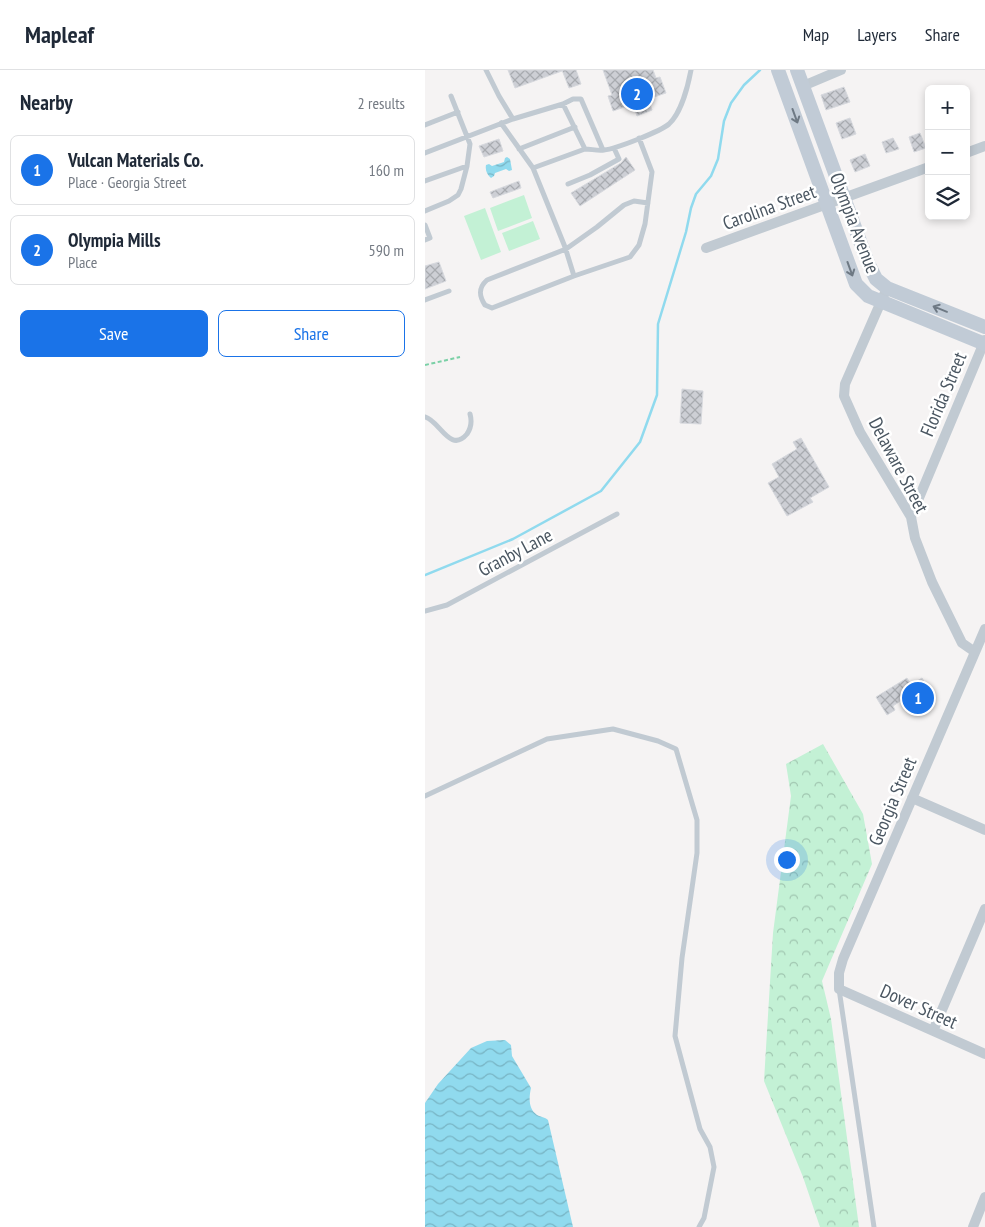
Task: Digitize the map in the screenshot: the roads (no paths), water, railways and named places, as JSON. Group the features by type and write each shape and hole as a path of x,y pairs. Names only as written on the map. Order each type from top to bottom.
{"main road":[{"name":"Olympia Avenue","path":"778,70 856,284 868,296 884,294 985,327"},
{"name":"Olympia Avenue","path":"797,70 868,263 884,294 984,343"}],"street":[{"path":"803,86 841,70"},
{"path":"970,151 985,146"},
{"name":"Carolina Street","path":"706,248 925,168"},
{"name":"Delaware Street","path":"884,294 845,384 844,396 860,432 911,517 915,538 932,582 962,643 975,652"},
{"name":"Florida Street","path":"911,517 984,343"},
{"name":"Georgia Street","path":"839,989 839,972 843,959 985,629"},
{"path":"912,798 985,830"},
{"path":"933,1031 985,909"},
{"name":"Dover Street","path":"839,989 985,1054"},
{"path":"973,1227 985,1198"}],"lane":[{"path":"486,70 513,119"},
{"path":"533,168 585,149 603,150 614,148 662,129 671,123 688,87 691,70"},
{"path":"425,210 449,201 458,195 467,166 470,148 451,96"},
{"path":"425,153 501,123 563,104 573,99 581,99 603,150"},
{"path":"563,104 585,149"},
{"path":"425,125 457,112"},
{"path":"501,123 533,168 566,249 574,276"},
{"path":"519,149 575,127"},
{"path":"639,138 652,172 648,203 645,224 639,245 630,257 574,276 492,308 485,306 480,294 481,287 487,280 566,249 624,205 633,201 648,203"},
{"path":"568,184 591,175 619,158 614,148"},
{"path":"425,181 467,166"},
{"path":"425,225 430,238 425,240"},
{"path":"425,300 449,291"},
{"path":"425,417 432,419 447,437 453,440 462,439 468,432 472,422 470,414"},
{"name":"Granby Lane","path":"425,611 447,605 617,514"},
{"path":"425,796 547,740 613,729 676,749 697,820 697,853 682,958 675,1036 700,1129 710,1147 714,1167 704,1218 699,1227"},
{"path":"839,989 873,1227"}],"water":[{"path":"507,157 510,159 512,170 506,169 495,173 491,178 488,175 486,165 492,166 504,162"},
{"path":"505,1040 511,1045 512,1056 531,1088 532,1110 537,1115 548,1120 573,1227 425,1227 425,1103 438,1084 471,1048 487,1041"}],"waterway":[{"path":"425,575 513,539 601,491 640,442 657,395 658,324 686,232 691,208 696,194 711,176 718,159 724,121 731,103 744,85 760,70"}],"place":[{"name":"Olympia Mills","path":"637,94"},
{"name":"Vulcan Materials Co.","path":"918,698"}]}
